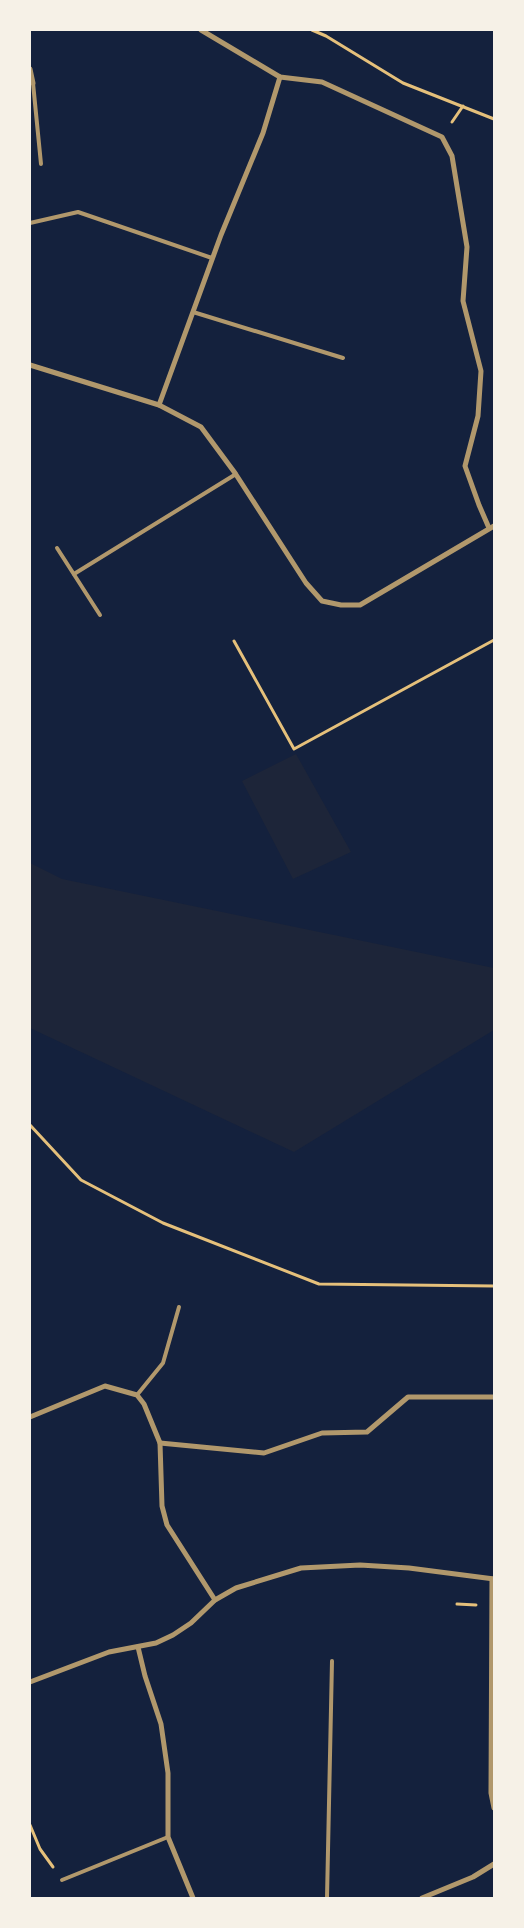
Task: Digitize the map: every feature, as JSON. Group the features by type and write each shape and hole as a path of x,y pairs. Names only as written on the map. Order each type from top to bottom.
{"street":[{"path":"30,365 159,405 201,427 236,474 306,583 322,601 341,605 360,605 492,527 479,505 465,466 478,416 481,371 463,301 467,247 452,156 442,137 322,82 280,77 201,30"},
{"path":"30,69 33,83"},
{"path":"159,405 212,258 263,133 280,77"},
{"path":"30,1417 105,1386 137,1394 144,1404 160,1443 162,1506 168,1525 215,1600"},
{"path":"160,1443 264,1453 322,1433 367,1432 408,1396 494,1396"},
{"path":"30,1682 109,1652 156,1643 191,1623 215,1600 236,1588 301,1568 360,1566 409,1568 493,1579 491,1792 494,1808"},
{"path":"138,1647 145,1676 161,1724 168,1773 168,1837 193,1898"},
{"path":"422,1898 472,1877 494,1864"}],"lane":[{"path":"33,83 40,164"},
{"path":"30,223 78,212 212,258"},
{"path":"193,312 343,358"},
{"path":"74,574 236,474"},
{"path":"57,548 100,615"},
{"path":"137,1394 162,1362 179,1307"},
{"path":"328,1898 332,1661"},
{"path":"62,1880 168,1837"}],"path":[{"path":"312,30 326,36 404,83 494,119"},
{"path":"234,641 294,749 494,640"},
{"path":"30,1125 81,1180 164,1223 319,1284 494,1286"},
{"path":"457,1604 478,1605"},
{"path":"30,1825 40,1849 62,1880"}],"shaded area":[{"path":"296,754 351,852 293,879 242,781"},
{"path":"30,863 62,879 494,968 494,1030 294,1152 30,1028"}]}
